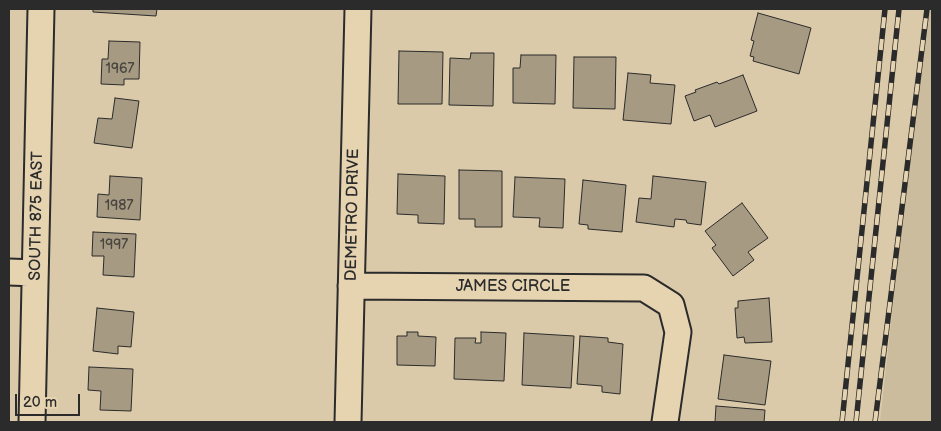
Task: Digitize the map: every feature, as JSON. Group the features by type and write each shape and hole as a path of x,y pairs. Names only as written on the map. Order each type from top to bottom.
{"street":[{"name":"SOUTH 875 EAST","path":"32,422 41,9"},
{"name":"DEMETRO DRIVE","path":"348,422 358,9"},
{"path":"9,272 35,273"},
{"name":"JAMES CIRCLE","path":"351,286 644,288 670,305 678,332 666,422"}],"shaded area":[{"path":"926,9 932,9 932,422 880,422"}],"building":[{"path":"93,9 157,9 156,16 93,12"},
{"path":"758,13 811,28 799,74 753,61 754,57 750,56 754,41 751,40"},
{"path":"109,41 140,42 139,79 124,79 124,85 101,84 102,59 108,59"},
{"path":"399,51 443,52 442,104 398,104"},
{"path":"471,53 494,53 493,106 449,105 450,58 470,59"},
{"path":"521,55 556,55 555,104 513,103 513,68 520,68"},
{"path":"574,57 616,57 615,109 573,108"},
{"path":"628,73 651,75 650,83 675,85 671,124 623,120"},
{"path":"743,75 757,111 715,127 710,115 694,121 685,96 717,82 719,84"},
{"path":"115,98 139,101 132,148 94,143 98,118 112,119"},
{"path":"459,170 502,171 502,227 475,227 475,219 459,219"},
{"path":"398,174 445,176 444,224 418,223 418,215 397,214"},
{"path":"110,176 142,178 140,220 97,217 98,194 109,195"},
{"path":"653,176 706,182 701,225 675,219 674,227 636,222 639,198 651,199"},
{"path":"515,177 565,179 563,228 539,227 540,218 513,217"},
{"path":"583,180 626,185 622,232 588,229 588,225 579,224"},
{"path":"742,203 768,238 748,252 754,260 733,276 712,248 716,245 705,231"},
{"path":"93,232 136,234 134,277 103,275 104,256 92,256"},
{"path":"769,298 772,342 745,343 744,337 737,338 735,308 738,308 738,301"},
{"path":"97,308 134,312 131,347 118,346 118,354 93,351"},
{"path":"407,332 418,332 418,336 436,337 435,366 397,365 397,336 407,336"},
{"path":"481,332 506,333 504,381 454,379 455,338 476,338 475,343 481,343"},
{"path":"524,333 574,336 571,388 522,385"},
{"path":"580,336 608,338 608,342 623,344 620,394 602,392 602,386 577,384"},
{"path":"724,355 771,361 765,405 718,399"},
{"path":"89,367 133,369 131,411 100,410 101,391 88,390"},
{"path":"716,406 765,410 764,422 715,422"}],"railway":[{"path":"842,422 885,9"},
{"path":"856,422 899,9"},
{"path":"875,422 927,9"}]}
